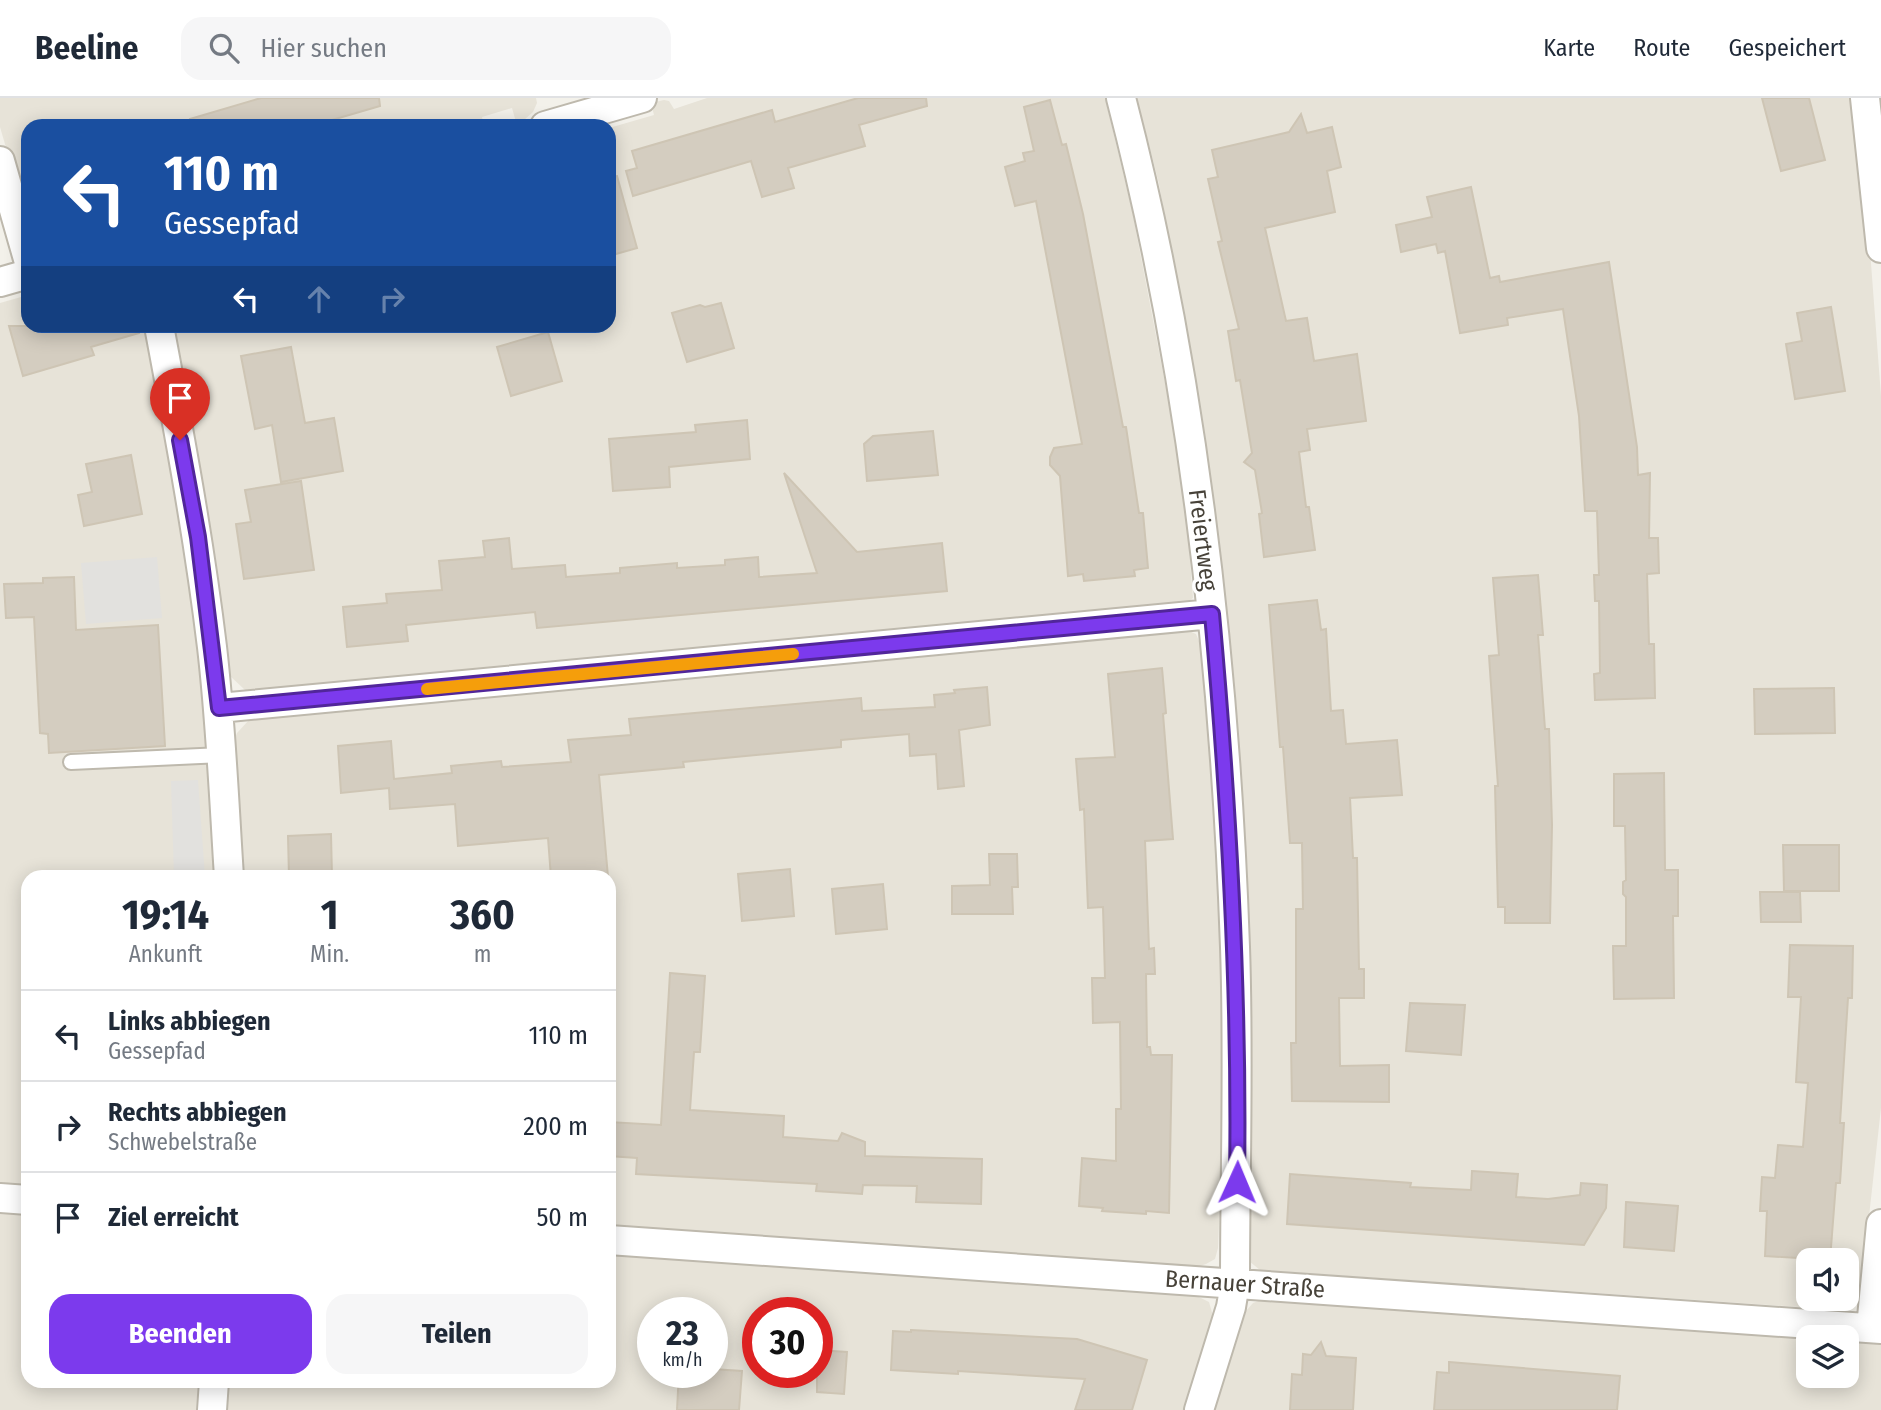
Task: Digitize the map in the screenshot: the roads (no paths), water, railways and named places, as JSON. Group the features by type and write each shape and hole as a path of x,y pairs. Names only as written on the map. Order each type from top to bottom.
{"street":[{"path":"551,116 642,98"},
{"name":"Freiertweg","path":"1121,98 1144,188 1183,397 1212,614 1226,768 1235,948 1238,1129 1235,1283 1231,1307 1199,1410"},
{"path":"1866,98 1881,248"},
{"path":"0,161 21,234"},
{"path":"0,282 21,276"},
{"path":"160,333 198,537 219,708 229,870"},
{"path":"219,708 1212,614"},
{"path":"0,1198 21,1200"},
{"path":"1876,1328 1881,1224"},
{"name":"Bernauer Straße","path":"616,1240 1876,1328"},
{"path":"212,1410 214,1388"}],"lane":[{"path":"71,762 222,755"}]}
